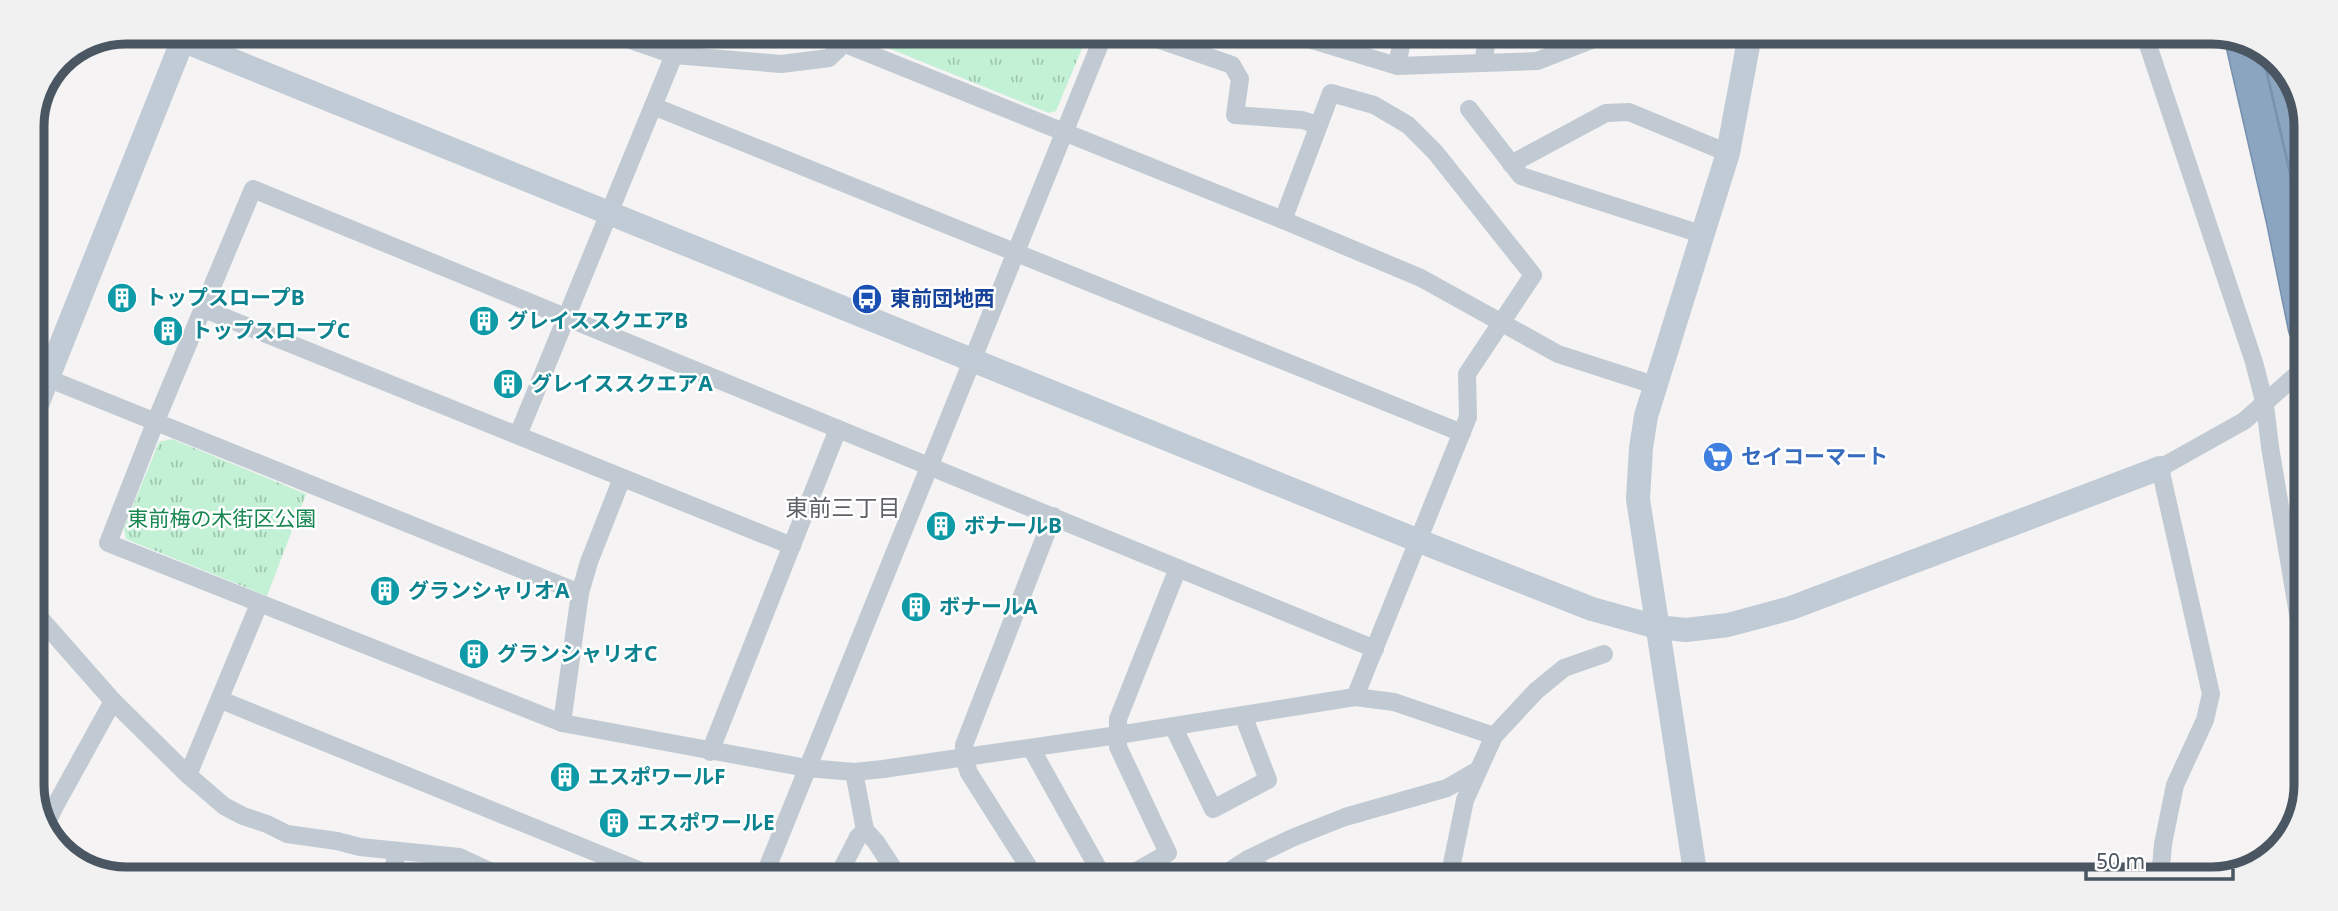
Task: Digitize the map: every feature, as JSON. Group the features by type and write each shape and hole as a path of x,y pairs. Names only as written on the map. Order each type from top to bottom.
{"highway":[{"path":"2244,51 2294,271"}],"street":[{"path":"44,365 173,44"},
{"path":"201,44 609,213 1419,541 1592,609 1657,627 1686,630 1728,625 1791,608 2161,468 2244,421 2294,377"},
{"path":"642,44 674,55 781,64 829,58 844,44"},
{"path":"862,44 1421,278 1558,354 1657,386"},
{"path":"768,867 1100,44"},
{"path":"1190,44 1232,65 1240,79 1235,115 1302,120 1318,125"},
{"path":"1339,44 1397,66 1537,61 1568,44"},
{"path":"1397,66 1401,44"},
{"path":"1483,63 1486,44"},
{"path":"1694,867 1637,499 1640,448 1646,416 1728,153 1748,44"},
{"path":"2148,44 2254,362 2265,405 2294,595"},
{"path":"518,435 674,55"},
{"path":"1283,220 1331,93 1374,105 1408,125 1435,152 1533,275 1466,374 1468,417 1355,696"},
{"path":"653,106 1462,433"},
{"path":"1469,109 1521,176 1704,235"},
{"path":"1511,163 1606,113 1629,112 1728,153"},
{"path":"1375,649 253,189 108,543 562,723 807,768 854,772 1118,735 1355,696 1394,702 1494,736"},
{"path":"204,309 792,546"},
{"path":"44,377 580,593"},
{"path":"710,752 838,429"},
{"path":"2161,468 2211,694 2205,720 2175,785 2161,867"},
{"path":"562,723 580,593 589,562 622,478"},
{"path":"1029,867 969,773 964,757 964,745 1053,516"},
{"path":"1144,867 1168,853 1118,747 1118,719 1178,568"},
{"path":"188,775 259,604"},
{"path":"44,623 113,701 188,775 224,806 243,817 267,824 287,834 360,847 459,857 481,867"},
{"path":"1451,867 1465,800 1494,736 1536,691 1564,668 1604,654"},
{"path":"221,700 629,867"},
{"path":"50,816 113,701"},
{"path":"1173,726 1213,809 1268,780 1242,715"},
{"path":"1031,748 1097,867"},
{"path":"1236,867 1248,859 1345,817 1447,788 1478,770"},
{"path":"854,772 865,830 892,867"},
{"path":"843,867 858,837 865,830"},
{"path":"393,867 398,851"},
{"path":"1248,859 1259,867"}],"green space":[{"path":"892,44 1084,44 1056,111 1049,113 888,48"},
{"name":"東前梅の木街区公園","path":"172,439 306,494 267,596 126,539 124,528 159,442"}],"place":[{"name":"トップスロープB","path":"122,298"},
{"name":"東前団地西","path":"867,299"},
{"name":"グレイススクエアB","path":"484,321"},
{"name":"トップスロープC","path":"168,331"},
{"name":"グレイススクエアA","path":"508,384"},
{"name":"セイコーマート","path":"1718,457"},
{"name":"ボナールB","path":"941,526"},
{"name":"グランシャリオA","path":"385,591"},
{"name":"ボナールA","path":"916,607"},
{"name":"グランシャリオC","path":"474,654"},
{"name":"エスポワールF","path":"565,777"},
{"name":"エスポワールE","path":"614,823"}],"district":[{"name":"東前三丁目","path":"843,508"}]}
